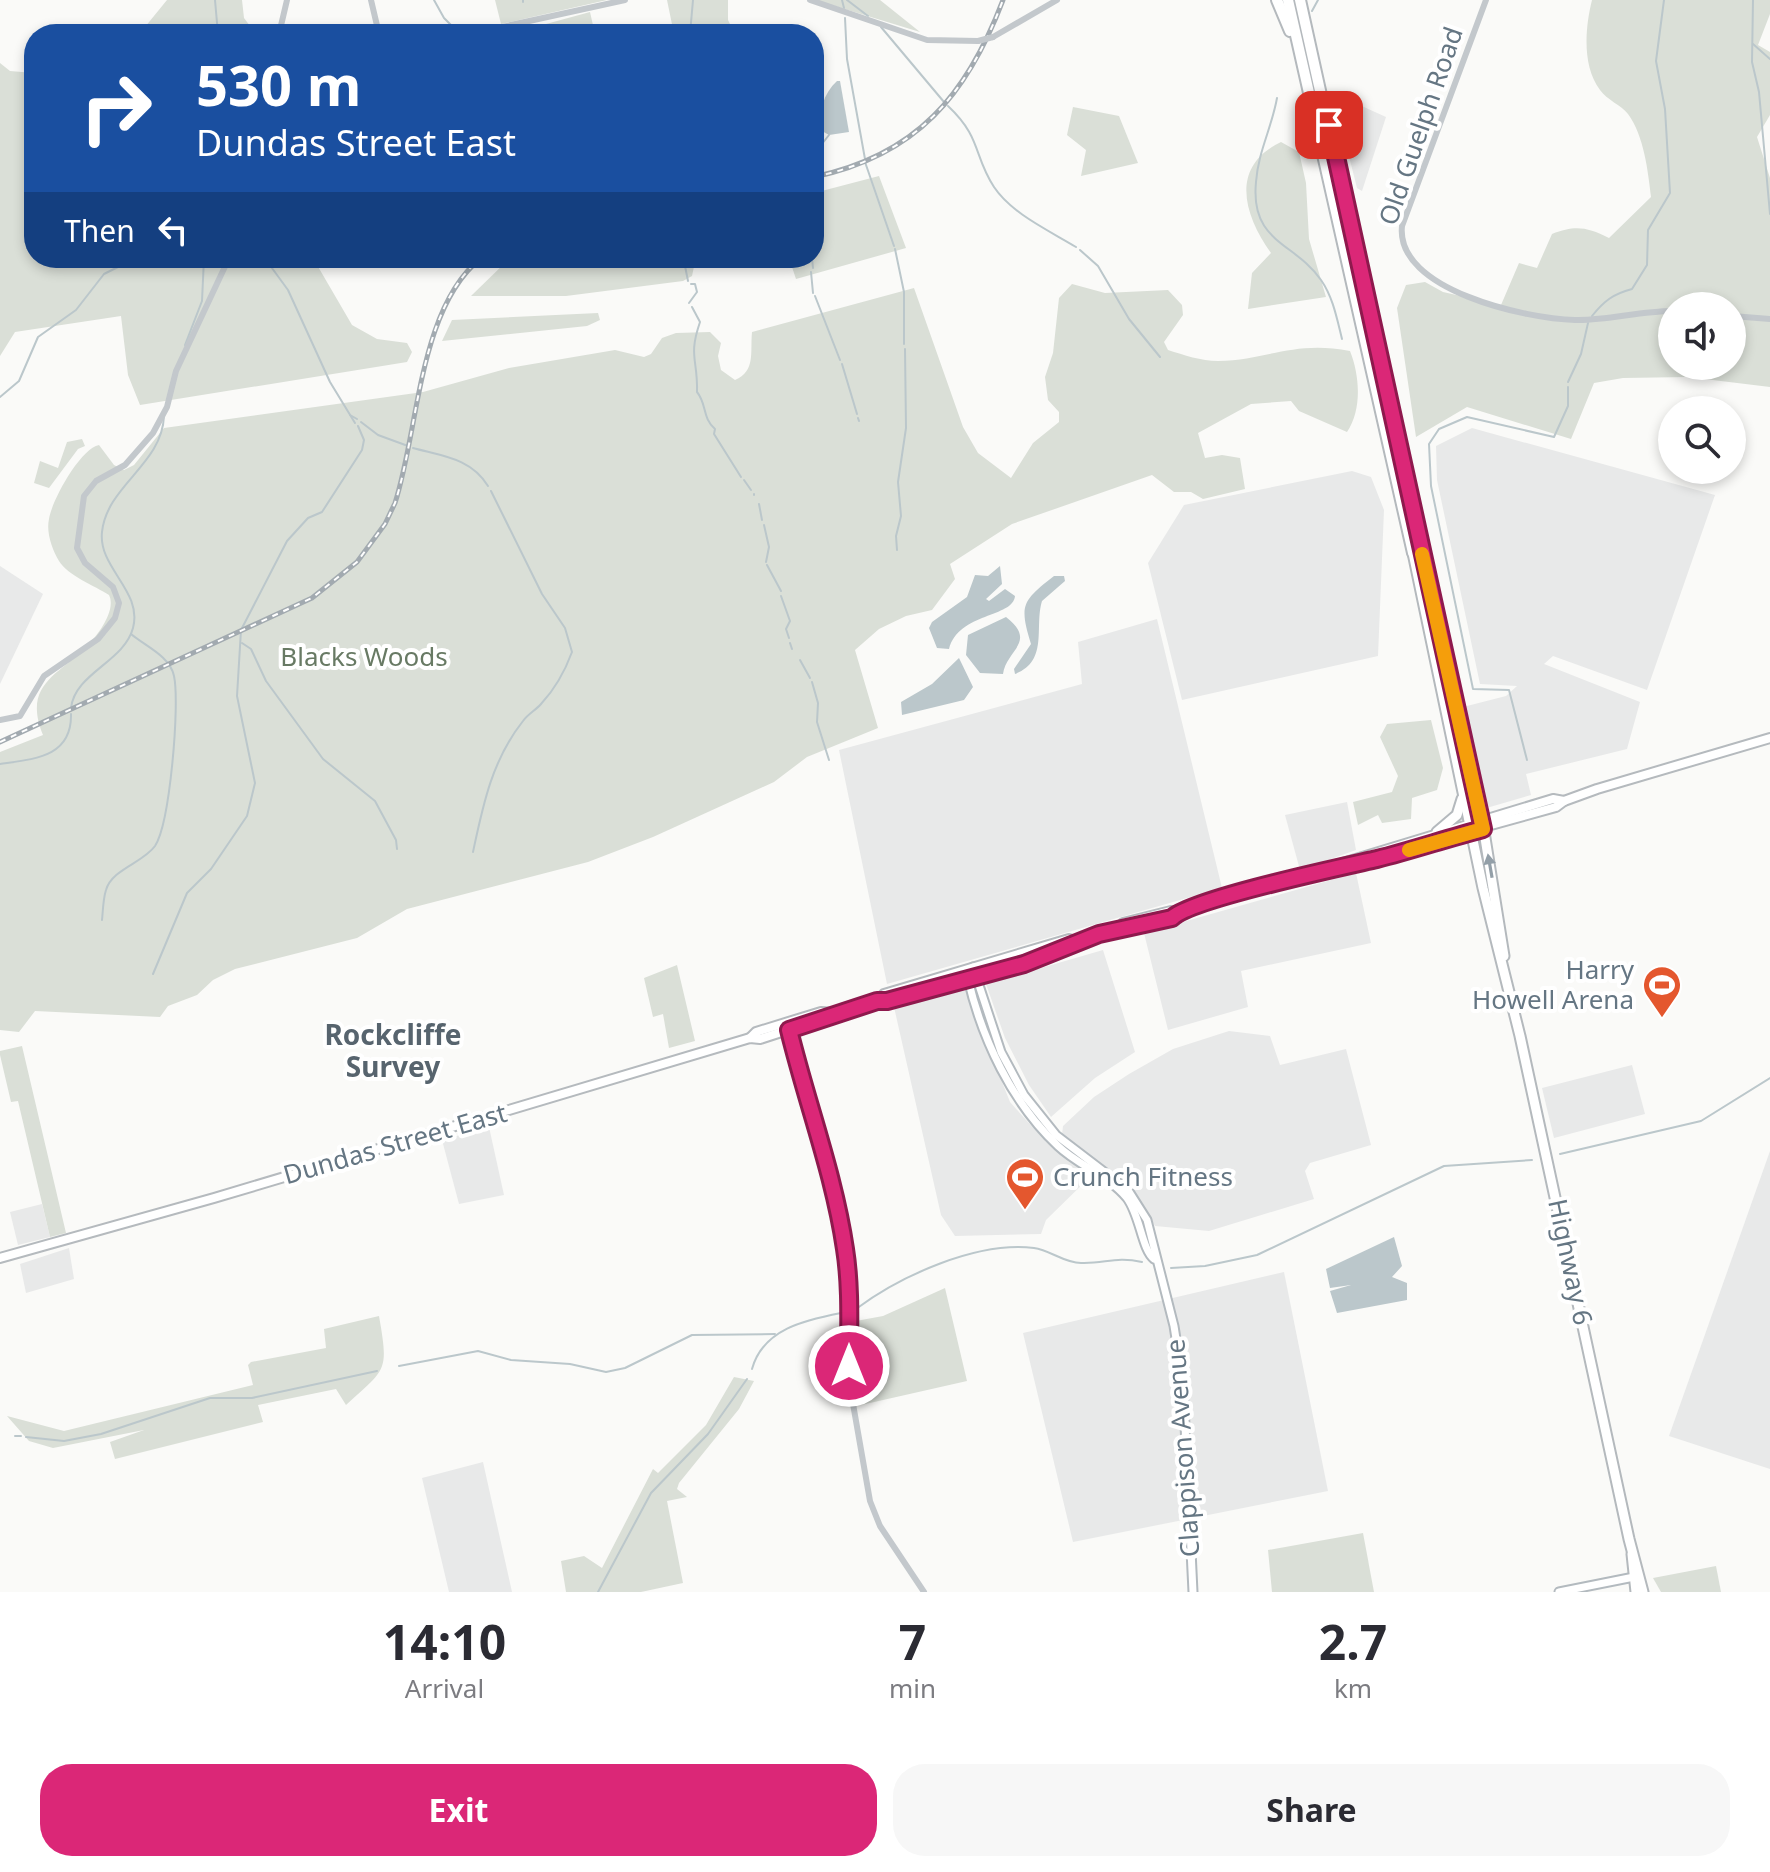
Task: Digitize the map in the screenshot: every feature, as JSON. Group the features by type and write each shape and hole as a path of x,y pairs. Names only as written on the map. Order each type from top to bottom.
{"highway":[{"path":"1277,0 1313,81"},
{"name":"Highway 6","path":"1288,0 1313,81"},
{"name":"Highway 6","path":"1300,0 1313,81 1482,824 1503,932 1505,971"},
{"path":"1306,0 1313,81"},
{"name":"Highway 6","path":"1418,552 1470,828 1505,971 1632,1554 1643,1592"},
{"path":"1437,832 1459,813 1463,792"},
{"name":"Highway 6","path":"1636,1592 1637,1576"}],"main road":[{"path":"1470,828 1553,799 1564,801 1770,738"},
{"name":"Dundas Street East","path":"1333,867 1437,832 1470,828"},
{"name":"Dundas Street East","path":"0,1260 750,1038 756,1032 788,1027 821,1012 836,1013 971,978 1069,948 1076,941 1172,918 1178,913 1470,828"},
{"name":"Dundas Street East","path":"877,1001 884,994 973,967 1069,939 1076,941"},
{"name":"Clappison Avenue","path":"973,967 971,978 999,1065 1023,1104 1058,1146 1128,1196 1147,1234 1149,1255 1154,1259 1174,1326 1183,1383 1193,1592"},
{"path":"1559,1592 1637,1576"}],"street":[{"path":"281,24 287,0"},
{"path":"371,0 377,24"},
{"path":"516,24 625,0"},
{"path":"810,0 927,40 978,41 993,37 1057,0"},
{"name":"Old Guelph Road","path":"1486,0 1420,173 1400,238 1412,260 1435,282 1497,306 1574,320 1658,312"},
{"path":"0,720 20,716 44,676 98,639 115,618 119,603 113,587 85,563 77,548 84,496 96,481 125,465 161,420 176,371 224,268"},
{"path":"1746,317 1770,319"},
{"path":"788,1027 835,1194 846,1254 850,1391 871,1509 924,1592"}],"shaded area":[{"path":"840,81 849,132 829,135 824,132 824,101 828,92"},
{"path":"1333,93 1386,117 1362,191 1357,188"},
{"path":"1472,428 1658,479 1658,484 1675,484 1715,495 1647,690 1553,656 1544,664 1640,702 1627,749 1526,774 1531,795 1490,807 1487,806 1463,707 1506,696 1517,686 1480,684 1437,480 1436,446"},
{"path":"1352,471 1371,477 1384,510 1378,656 1182,700 1148,563 1184,505"},
{"path":"0,566 43,594 0,684"},
{"path":"1000,566 1002,584 986,599 989,601 1005,589 1015,596 1012,603 963,628 949,649 937,648 929,628 932,622 967,597 975,575 988,576"},
{"path":"1054,576 1064,576 1065,581 1042,601 1036,652 1026,668 1015,674 1014,669 1031,644 1025,620 1026,605 1029,598"},
{"path":"1006,617 1019,633 1018,646 1003,674 980,673 966,655 968,635"},
{"path":"1157,619 1222,888 887,984 839,750 1082,684 1078,642"},
{"path":"959,658 973,687 964,700 902,715 901,702 932,684"},
{"path":"1347,802 1356,850 1300,870 1285,815"},
{"path":"1356,873 1371,943 1241,971 1248,1007 1168,1030 1144,933"},
{"path":"1103,950 1135,1052 1095,1078 1051,1117 1029,1085 1005,1038 986,984"},
{"path":"965,989 1010,1102 1046,1142 1091,1176 1046,1220 1041,1234 955,1236 941,1215 894,1007"},
{"path":"1229,1031 1270,1036 1280,1065 1346,1049 1371,1145 1310,1163 1305,1171 1314,1199 1209,1231 1155,1226 1131,1189 1069,1143 1062,1135 1063,1126 1094,1097 1129,1074 1173,1049"},
{"path":"1632,1065 1645,1114 1554,1138 1542,1088"},
{"path":"489,1127 504,1195 459,1204 442,1140"},
{"path":"1770,1151 1770,1469 1669,1436"},
{"path":"42,1204 50,1237 18,1245 10,1212"},
{"path":"1394,1237 1402,1266 1392,1277 1407,1283 1407,1300 1337,1313 1330,1291 1351,1285 1330,1288 1326,1269"},
{"path":"69,1248 74,1279 26,1293 20,1264"},
{"path":"1284,1272 1328,1491 1073,1542 1023,1333"},
{"path":"483,1462 512,1592 449,1592 422,1478"}],"green space":[{"path":"167,0 242,0 244,18 248,24 147,24"},
{"path":"495,0 607,0 501,24"},
{"path":"667,0 728,0 730,24 672,24"},
{"path":"815,0 880,0 920,32"},
{"path":"1592,0 1770,0 1770,14 1758,45 1770,52 1770,115 1757,137 1770,178 1770,387 1713,380 1746,380 1746,292 1658,292 1658,377 1623,378 1594,383 1571,439 1467,407 1416,437 1397,308 1406,285 1425,282 1443,292 1501,305 1519,263 1537,268 1552,234 1581,228 1609,238 1651,197 1638,133 1625,111 1606,97 1594,80 1588,58 1587,34"},
{"path":"590,12 593,24 546,24"},
{"path":"0,63 10,71 24,72 24,268 319,268 352,325 377,339 407,343 412,352 407,362 140,405 128,375 121,316 15,332 0,356"},
{"path":"1073,107 1119,116 1138,163 1081,176 1086,150 1067,135"},
{"path":"1281,142 1299,152 1306,183 1309,239 1326,297 1248,309 1252,273 1271,253 1248,207 1248,177 1265,152"},
{"path":"879,176 906,248 796,279 792,268 824,268 824,190"},
{"path":"500,268 694,268 692,276 683,281 566,296 471,296"},
{"name":"Blacks Woods","path":"1072,284 1105,293 1168,290 1182,305 1183,315 1164,342 1168,350 1193,357 1212,361 1297,349 1350,351 1358,393 1352,423 1347,432 1299,411 1291,401 1251,404 1198,433 1205,458 1222,455 1240,458 1245,489 1203,499 1191,492 1174,492 1152,475 1012,524 950,564 955,579 932,610 906,616 879,629 855,650 878,728 807,757 774,782 653,837 588,862 407,909 357,938 235,969 213,980 197,995 168,1006 160,1017 35,1011 19,1032 0,1030 0,752 43,735 37,705 40,693 53,675 94,638 108,616 109,595 63,566 54,551 48,529 51,511 61,488 76,465 92,449 99,445 114,465 124,470 134,465 164,428 423,392 509,368 615,350 644,357 651,354 662,338 676,333 710,332 721,343 718,356 721,370 735,380 749,366 752,332 914,288 963,427 978,453 1011,478 1033,443 1059,422 1059,412 1048,400 1045,377 1053,353 1059,298"},
{"path":"598,313 600,320 587,326 442,341 452,320"},
{"path":"82,439 85,446 78,449 49,488 34,483 40,461 58,468 67,442"},
{"path":"1431,720 1443,768 1437,790 1412,798 1411,819 1382,823 1378,815 1358,825 1353,802 1392,792 1398,776 1380,737 1387,724"},
{"path":"677,965 695,1041 669,1048 663,1014 653,1017 644,978"},
{"path":"22,1046 66,1233 50,1237 18,1101 11,1102 0,1055 0,1051"},
{"path":"945,1288 967,1381 861,1405 856,1321 883,1316"},
{"path":"379,1316 384,1349 381,1368 377,1376 346,1405 336,1389 258,1405 263,1422 115,1459 110,1442 144,1430 53,1448 29,1441 7,1416 64,1431 253,1385 248,1365 251,1362 326,1348 324,1329"},
{"path":"734,1377 754,1381 739,1409 679,1483 677,1489 687,1497 667,1501 683,1583 641,1592 566,1592 561,1561 584,1556 602,1568 653,1469 658,1473 706,1425"},
{"path":"1363,1533 1374,1592 1272,1592 1268,1550"},
{"path":"1716,1566 1721,1592 1661,1592 1653,1578"}],"waterway":[{"path":"215,0 217,24"},
{"path":"434,0 450,24"},
{"path":"691,24 693,0"},
{"path":"842,0 844,8"},
{"path":"847,0 868,16"},
{"path":"1312,11 1318,0"},
{"path":"1592,316 1609,299 1632,289 1647,265 1648,230 1670,193 1665,109 1656,61 1664,0"},
{"path":"1753,0 1752,62 1759,92 1770,214"},
{"path":"845,18 847,59 865,159"},
{"path":"881,27 944,102"},
{"path":"1753,44 1770,59"},
{"path":"1277,98 1257,171 1256,202 1260,218 1276,240 1299,257 1321,280 1332,301 1342,339"},
{"path":"948,106 967,128 987,176 1002,197 1032,221 1076,247"},
{"path":"824,141 829,135"},
{"path":"865,162 894,246"},
{"path":"895,249 904,292 904,344"},
{"path":"1080,250 1098,266 1129,319 1160,357"},
{"path":"0,397 19,381 38,337 76,310 104,274 116,268"},
{"path":"185,345 202,301 204,268"},
{"path":"272,268 288,290 330,382 355,423"},
{"path":"685,268 688,281"},
{"path":"811,272 813,293"},
{"path":"689,303 697,292 695,284 691,284"},
{"path":"815,296 840,360"},
{"path":"692,307 700,322 694,351 697,392 715,429 714,434 741,477"},
{"path":"1568,382 1581,354 1588,323"},
{"path":"897,550 896,536 901,516 898,482 906,428 905,349"},
{"path":"842,364 857,414"},
{"path":"1527,760 1509,690 1473,689 1431,486 1429,444 1439,429 1467,417 1554,437 1568,406 1568,387"},
{"path":"350,415 357,419"},
{"path":"71,708 81,686 120,650 133,628 132,602 107,557 102,532 114,501 154,448 164,416"},
{"path":"361,422 378,435 408,446"},
{"path":"153,974 187,893 211,869 247,816 255,783 237,696 241,630 287,541 308,518 322,512 362,450 364,440 358,426"},
{"path":"413,448 464,464 488,486"},
{"path":"744,480 751,490"},
{"path":"473,852 496,767 512,736 555,686 572,652 565,628 542,594 491,491"},
{"path":"759,504 762,520"},
{"path":"764,525 769,547 766,562"},
{"path":"767,565 781,591"},
{"path":"781,596 790,621 786,629 789,638"},
{"path":"102,920 109,883 155,846 165,814 172,763 176,711 172,669 162,657 131,634"},
{"path":"242,643 251,649 266,681 323,759 375,801 396,840 397,849"},
{"path":"790,643 792,649"},
{"path":"800,660 810,678"},
{"path":"812,682 818,703 817,722 829,760"},
{"path":"0,764 38,757 58,747 70,728 71,714"},
{"path":"1560,1154 1701,1121 1770,1078"},
{"path":"1171,1268 1205,1266 1257,1255 1444,1166 1532,1160"},
{"path":"856,1309 917,1273 988,1250 1034,1248 1081,1263 1142,1262"},
{"path":"752,1369 765,1344 787,1329 841,1313"},
{"path":"399,1366 478,1351 511,1360 570,1364 606,1372 625,1368 692,1335 775,1334"},
{"path":"26,1437 64,1441 101,1434 210,1398 252,1398 377,1371"},
{"path":"598,1592 651,1493 708,1434 747,1379"},
{"path":"15,1436 21,1436"}],"railway":[{"path":"824,174 882,153 934,116 973,65 1003,0"},
{"path":"0,742 312,598 357,562 385,524 395,503 432,338 444,307 460,280 471,268"}],"slow traffic":[{"path":"1409,850 1483,829 1422,554"}],"place":[{"name":"Harry Howell Arena","path":"1662,1019"},
{"name":"Crunch Fitness","path":"1025,1211"}],"district":[{"name":"Rockcliffe Survey","path":"393,1051"}],"route":[{"path":"849,1366 848,1278 841,1224 824,1148 789,1030 877,1001 887,1001 1024,964 1099,934 1172,918 1203,905 1333,867 1381,858 1483,829 1329,125"}]}
